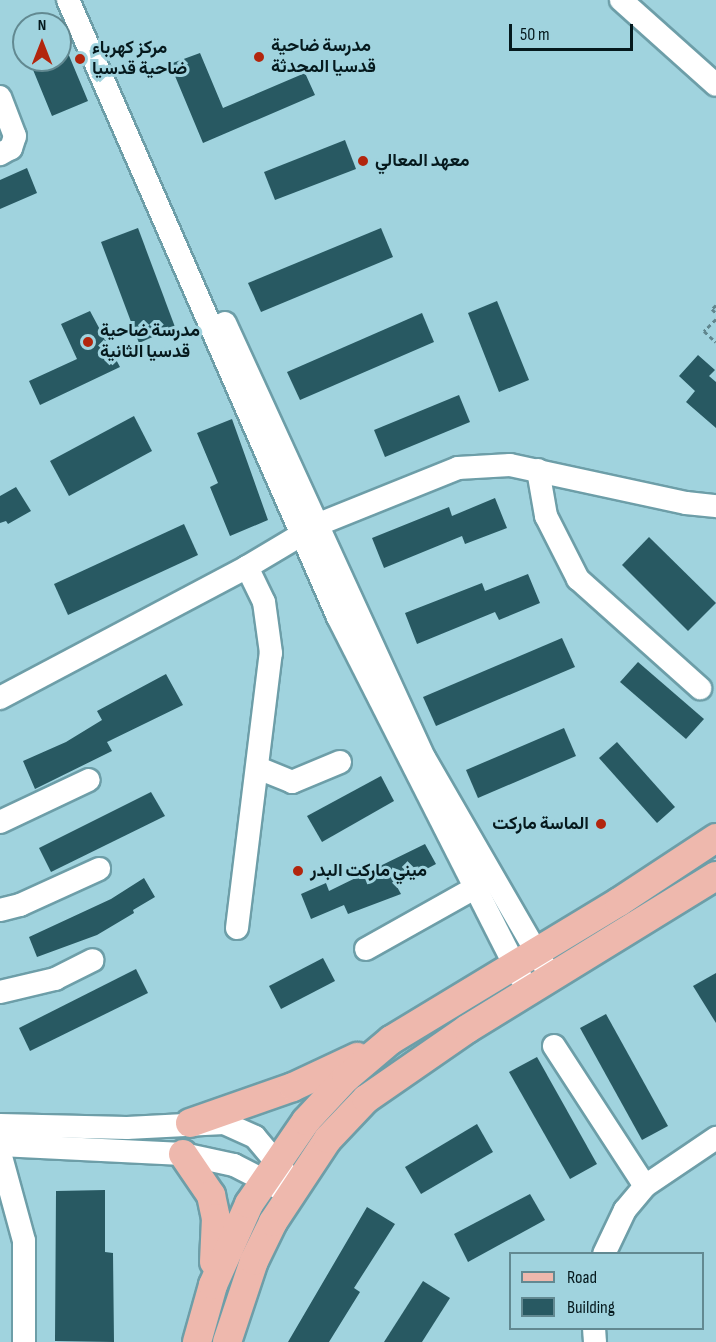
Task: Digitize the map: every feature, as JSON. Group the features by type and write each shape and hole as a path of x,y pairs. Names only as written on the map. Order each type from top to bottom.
{"main road":[{"path":"190,1123 293,1087 391,1040 524,956 619,902 716,838"},
{"path":"227,1342 254,1261 292,1191 328,1139 366,1099 411,1065 716,876"},
{"path":"197,1342 213,1285 234,1234 272,1171 306,1121 338,1086 391,1040"},
{"path":"183,1154 210,1195 216,1218 213,1285"}],"street":[{"path":"68,0 130,127 381,689 418,762 540,985"},
{"path":"81,0 130,127"},
{"path":"621,0 716,86"},
{"path":"0,97 15,136 11,148 0,154"},
{"path":"0,698 247,567 310,529 458,468 501,465 538,470 686,503 716,506"},
{"path":"538,470 546,516 578,579 700,688"},
{"path":"237,928 258,768 271,636 264,602 247,567"},
{"path":"258,768 292,782 340,762"},
{"path":"0,822 89,780"},
{"path":"0,910 20,905 99,869"},
{"path":"366,949 484,883"},
{"path":"0,992 55,979 93,960"},
{"path":"554,1046 645,1186"},
{"path":"183,1154 190,1123"},
{"path":"0,1125 127,1128 224,1123 240,1128 255,1137 272,1171 292,1191"},
{"path":"605,1252 625,1210 645,1186 716,1138"},
{"path":"0,1145 183,1154 272,1171"},
{"path":"0,1153 24,1241 24,1342"}],"path":[{"path":"716,305 712,309 716,313"},
{"path":"716,319 704,331 716,342"}],"building":[{"path":"200,53 223,108 305,73 315,95 203,143 170,64"},
{"path":"72,63 88,101 52,116 34,72 72,72"},
{"path":"345,140 356,169 275,200 264,172"},
{"path":"27,168 37,193 0,209 0,180"},
{"path":"138,228 175,327 139,343 101,242"},
{"path":"381,228 393,257 261,312 248,283"},
{"path":"497,301 529,380 499,392 468,313"},
{"name":"مدرسة ضاحية قدسيا الثانية","path":"90,311 120,367 40,405 29,381 77,359 61,324"},
{"path":"422,313 434,342 300,400 287,372"},
{"path":"698,355 715,370 709,376 716,382 716,428 686,402 695,391 679,376"},
{"path":"459,395 470,422 385,457 374,430"},
{"path":"134,416 152,451 69,496 50,461"},
{"path":"232,419 268,520 230,536 210,487 218,483 197,433"},
{"path":"16,487 31,511 8,524 6,521 0,523 0,496"},
{"path":"495,498 507,528 465,544 462,536 384,568 372,538 449,507 452,516"},
{"path":"184,524 198,555 68,615 54,584"},
{"path":"649,537 716,603 688,631 622,565"},
{"path":"528,574 540,603 499,620 495,612 417,644 405,613 482,583 485,591"},
{"path":"562,638 575,667 436,726 423,697"},
{"path":"638,662 704,719 686,739 620,682"},
{"path":"166,674 183,705 107,742 112,751 35,789 23,761 66,742 102,720 97,711"},
{"path":"564,728 576,756 478,798 466,770"},
{"path":"617,742 675,807 657,823 599,758"},
{"path":"381,776 394,801 322,842 307,816"},
{"path":"151,792 165,816 51,872 39,848"},
{"path":"425,844 436,864 396,885 401,894 348,914 344,905 311,919 301,894 326,883 329,891"},
{"path":"144,878 155,897 133,910 134,913 97,935 37,957 29,937 111,899"},
{"path":"323,958 335,981 281,1009 269,986"},
{"path":"136,969 148,993 30,1051 19,1028"},
{"path":"716,973 716,1023 693,986"},
{"path":"606,1014 668,1126 642,1140 580,1028"},
{"path":"537,1057 597,1164 570,1179 509,1072"},
{"path":"477,1124 493,1152 421,1194 405,1167"},
{"path":"105,1190 105,1252 113,1253 114,1342 55,1341 56,1191"},
{"path":"530,1194 545,1220 468,1262 454,1234"},
{"path":"367,1207 395,1224 354,1288 360,1292 329,1342 288,1342"},
{"path":"423,1281 450,1298 422,1342 384,1342"}],"place":[{"name":"مدرسة ضاحية قدسيا المحدثة","path":"259,57"},
{"name":"مركز كهرباء ضاحية قدسيا","path":"80,59"},
{"name":"معهد المعالي","path":"363,161"},
{"name":"مدرسة ضاحية قدسيا الثانية","path":"88,342"},
{"name":"الماسة ماركت","path":"601,824"},
{"name":"ميني ماركت البدر","path":"298,871"}]}
